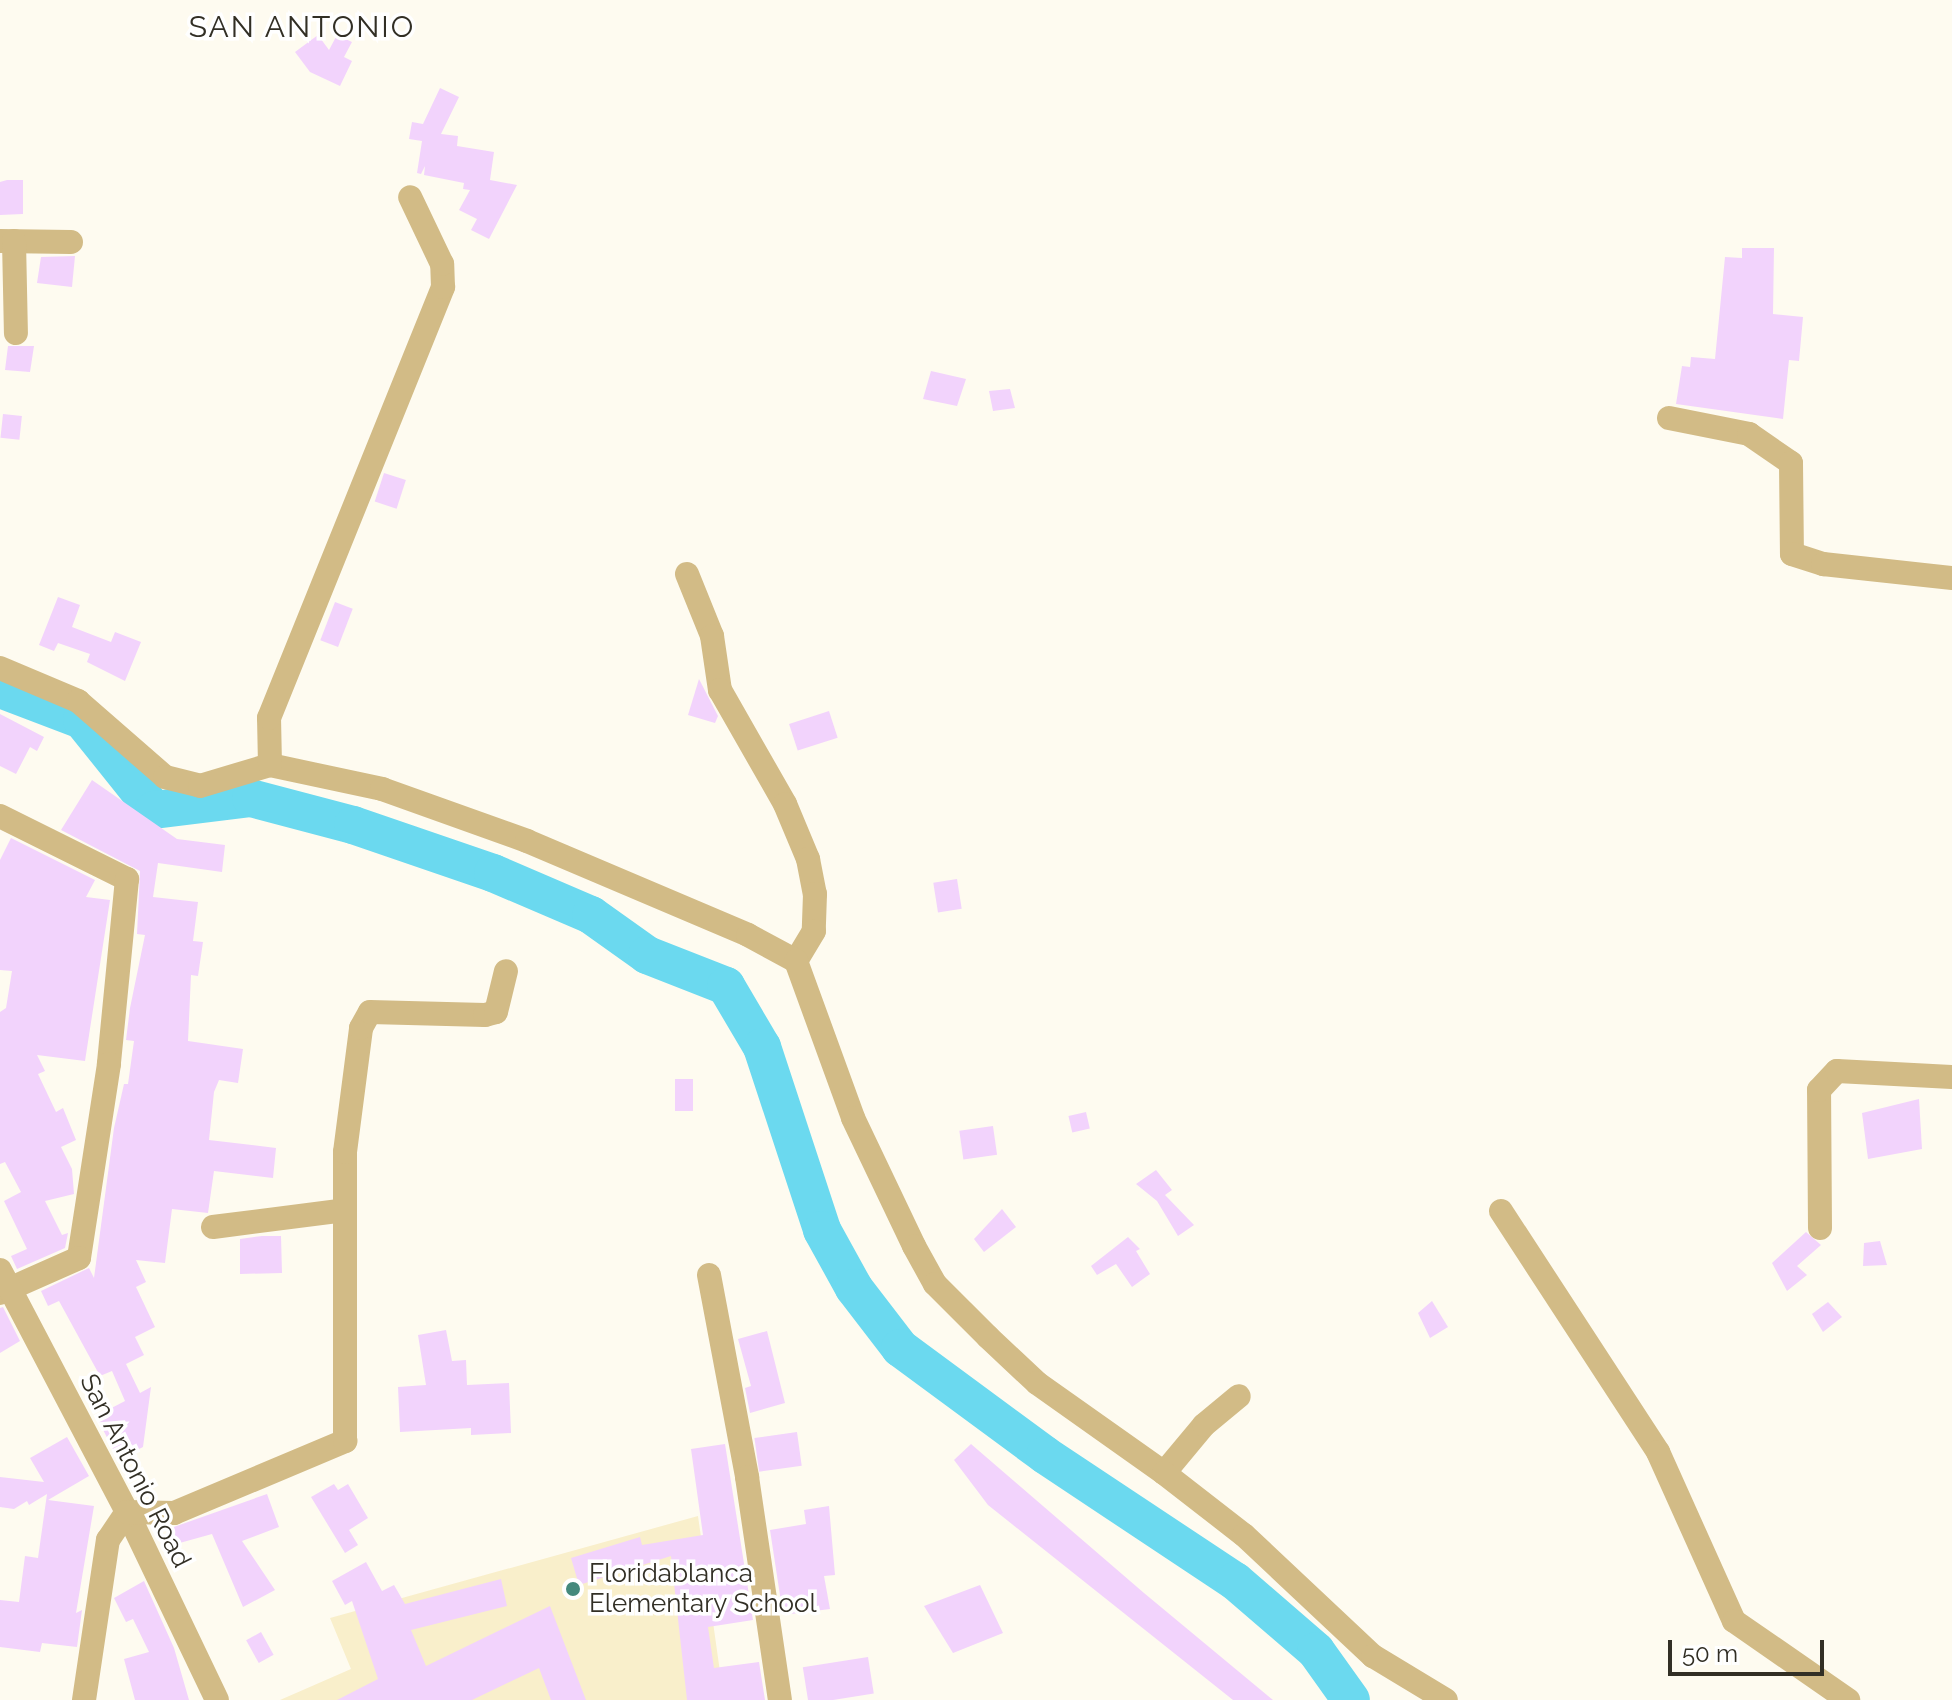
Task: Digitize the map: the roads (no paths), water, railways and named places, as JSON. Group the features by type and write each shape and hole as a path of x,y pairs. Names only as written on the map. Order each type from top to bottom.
{"street":[{"path":"270,765 269,718 443,287 442,264 410,197"},
{"path":"16,333 7,241 71,242"},
{"path":"1669,418 1749,434 1791,463 1792,554 1823,564 1952,578"},
{"path":"687,574 712,636 720,690 785,804 808,859 815,894 814,931 796,961"},
{"path":"0,668 78,701 165,777 200,786 270,765 382,789 527,841 748,935 796,961 853,1118 935,1284 1037,1383 1164,1473 1244,1535 1373,1656 1446,1700"},
{"path":"0,816 127,879 109,1064 79,1258 3,1283"},
{"path":"84,1700 108,1540 127,1512 174,1513 345,1441 345,1152 361,1028 370,1012 485,1015 496,1012 506,971"},
{"path":"1820,1228 1819,1090 1837,1071 1952,1077"},
{"path":"213,1227 345,1210"},
{"path":"1501,1211 1658,1452 1734,1621 1848,1700"},
{"path":"709,1275 747,1477 780,1700"},
{"name":"San Antonio Road","path":"3,1283 127,1512 217,1700"},
{"path":"1164,1473 1204,1425 1239,1396"}],"waterway":[{"path":"0,689 82,720 154,810 251,798 353,825 493,873 591,915 647,955 726,986 762,1047 822,1230 854,1288 900,1348 1045,1455 1235,1581 1316,1651 1351,1700"}],"place":[{"name":"Floridablanca Elementary School","path":"573,1589"}],"district":[{"name":"SAN ANTONIO","path":"302,27"}]}
